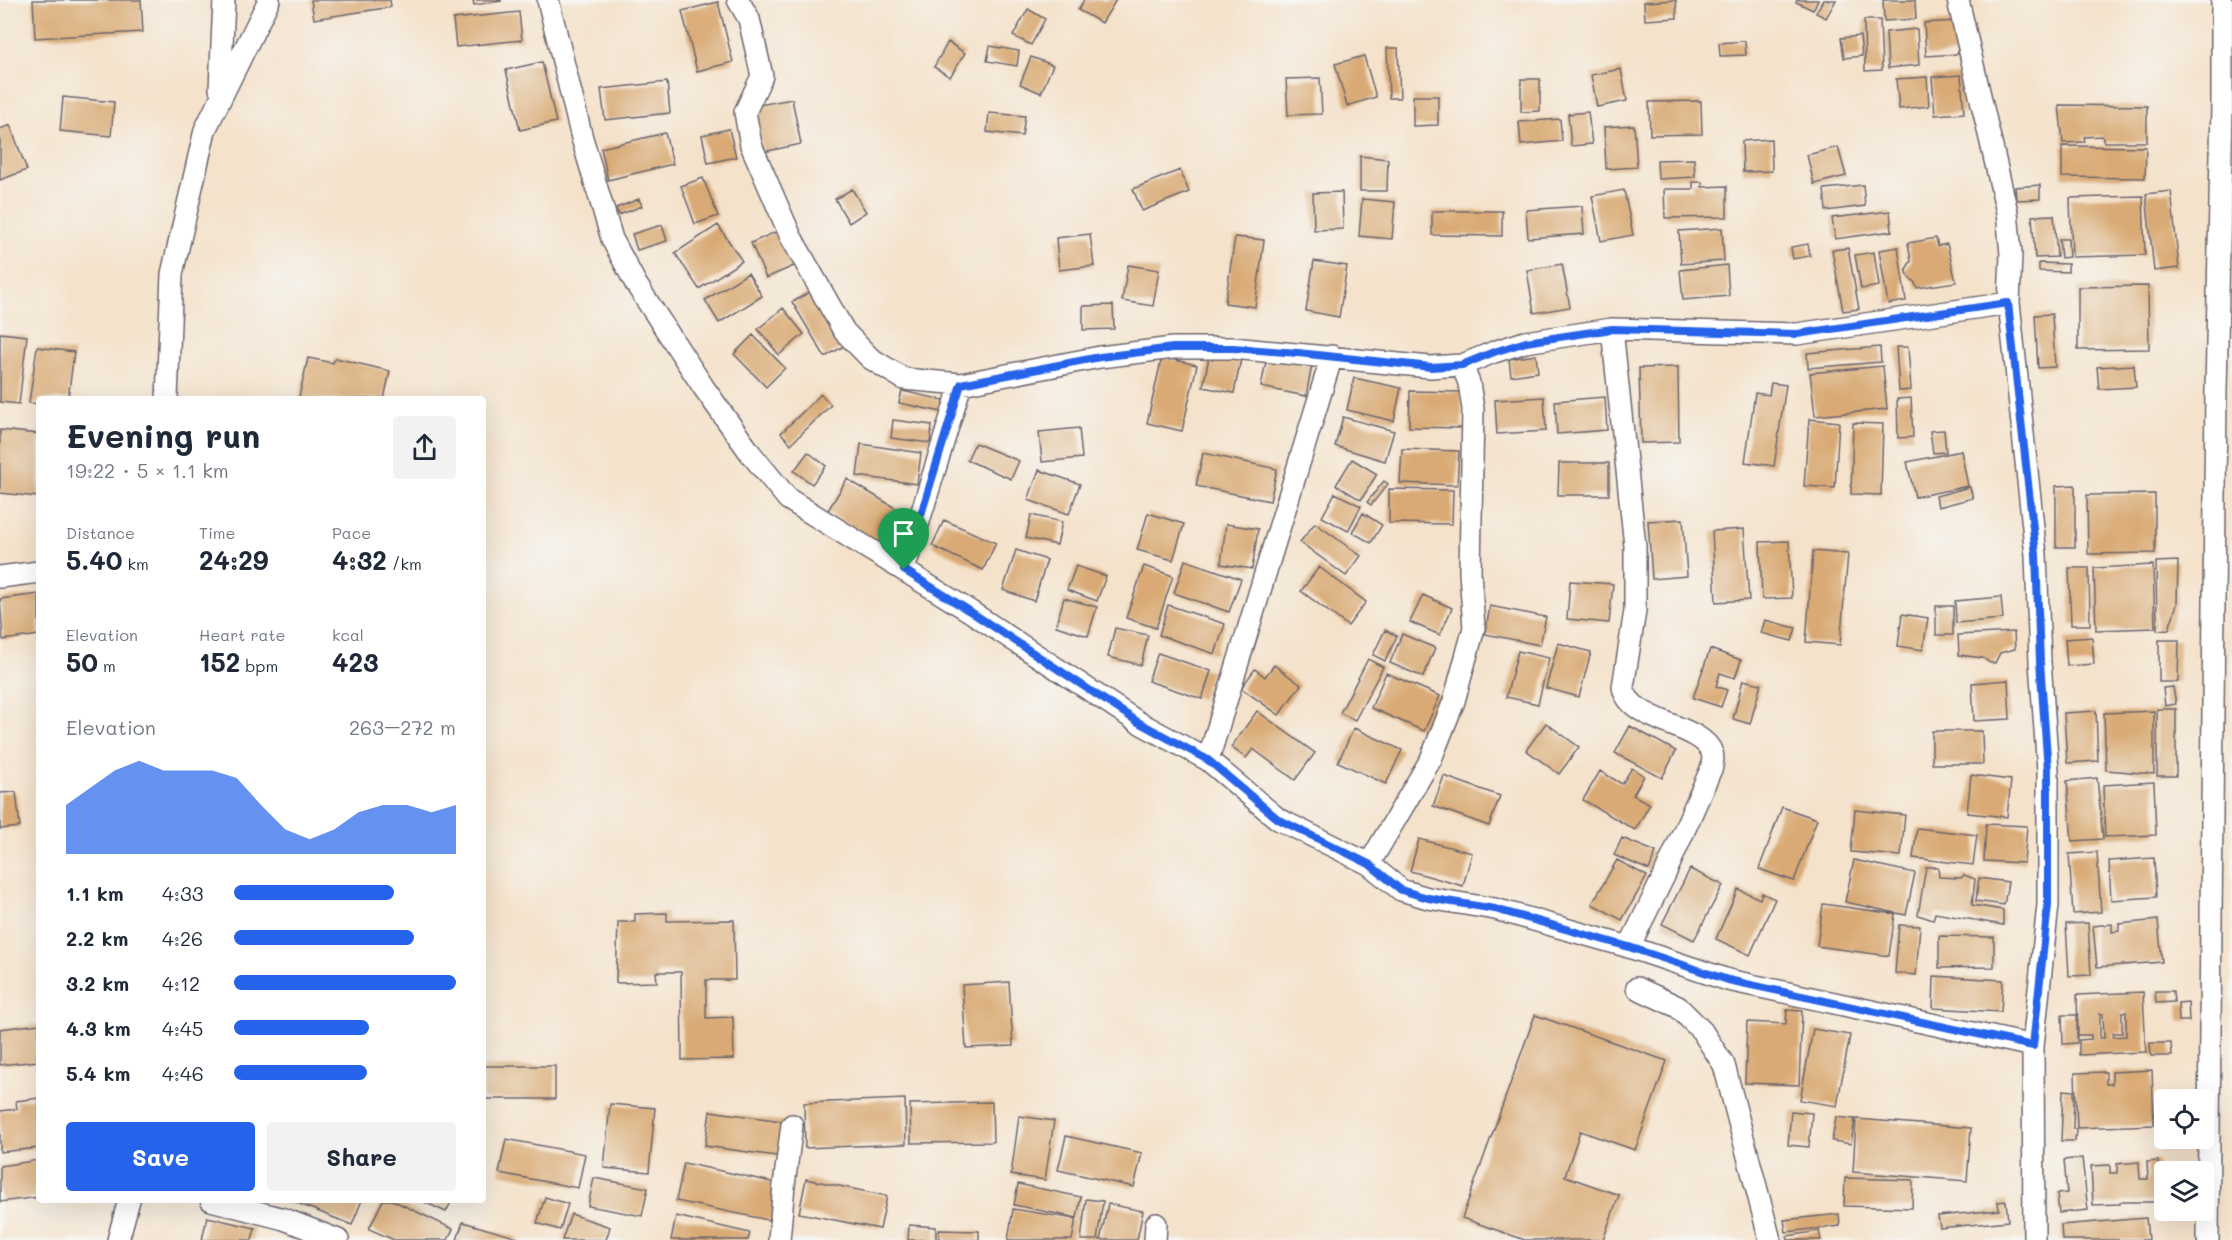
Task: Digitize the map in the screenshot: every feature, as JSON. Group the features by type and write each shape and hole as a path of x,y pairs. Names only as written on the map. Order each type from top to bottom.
{"street":[{"path":"220,96 224,0"},
{"path":"167,396 172,274 204,130 269,0"},
{"path":"548,0 598,200 612,240 636,284 751,454 788,499 968,610 1138,722 1208,760 1278,819 1369,864 1401,890 1428,898 1495,909 1629,947 1728,980 2033,1046"},
{"path":"738,0 749,19 762,76 745,112 751,145 791,237 844,332 870,358 904,379 961,384 1100,357 1173,348 1233,348 1332,356 1403,366 1462,365 1526,342 1612,329 1797,334 2008,303"},
{"path":"1958,0 2007,213 2011,254 2008,303 2036,555 2040,662 2048,770 2048,905 2033,1046 2034,1240"},
{"path":"2208,1240 2223,708 2222,0"},
{"path":"1612,329 1635,546 1635,611 1624,693 1631,703 1643,711 1704,742 1712,752 1713,767 1629,947"},
{"path":"1208,760 1332,356"},
{"path":"1369,864 1431,759 1454,701 1474,628 1470,572 1473,409 1469,383 1462,365"},
{"path":"904,570 961,384"},
{"path":"0,577 36,572"},
{"path":"1636,988 1678,1008 1702,1031 1724,1065 1770,1240"},
{"path":"779,1240 792,1125"},
{"path":"118,1240 128,1203"},
{"path":"223,1203 284,1219 338,1240"}],"building":[{"path":"33,0 141,0 143,32 35,38"},
{"path":"311,0 390,0 391,7 314,19"},
{"path":"473,0 501,0 501,1 474,5"},
{"path":"1084,0 1116,0 1102,23 1078,10"},
{"path":"1676,0 1677,18 1645,20 1644,2"},
{"path":"1797,0 1818,0 1813,10 1796,2"},
{"path":"1823,0 1836,0 1826,18 1816,13"},
{"path":"1883,0 1915,0 1916,19 1884,21"},
{"path":"718,2 733,62 697,71 682,11"},
{"path":"1028,9 1045,19 1031,45 1013,36"},
{"path":"519,12 522,40 456,47 453,19"},
{"path":"1864,20 1880,20 1882,70 1865,71"},
{"path":"1956,21 1958,54 1926,56 1924,23"},
{"path":"1917,29 1919,65 1888,68 1886,32"},
{"path":"1860,36 1862,56 1844,58 1841,38"},
{"path":"1745,41 1746,55 1720,56 1719,43"},
{"path":"948,42 965,53 950,77 934,67"},
{"path":"990,46 1019,51 1017,66 987,61"},
{"path":"1387,48 1398,48 1400,98 1389,98"},
{"path":"1364,56 1376,97 1347,106 1335,64"},
{"path":"1031,57 1053,65 1041,93 1020,84"},
{"path":"542,62 556,122 520,130 506,70"},
{"path":"1621,69 1627,101 1597,107 1591,75"},
{"path":"1961,75 1964,113 1935,115 1932,77"},
{"path":"1927,77 1929,106 1899,109 1896,79"},
{"path":"1320,78 1322,114 1288,115 1286,79"},
{"path":"1521,79 1540,79 1540,111 1521,112"},
{"path":"667,82 670,113 605,120 601,89"},
{"path":"1413,96 1438,96 1438,125 1413,126"},
{"path":"63,97 114,102 111,136 60,131"},
{"path":"792,99 801,144 763,152 754,106"},
{"path":"1701,101 1702,134 1650,135 1649,102"},
{"path":"2059,105 2147,106 2147,142 2104,142 2102,136 2084,137 2085,142 2063,143"},
{"path":"1588,112 1592,144 1571,146 1568,114"},
{"path":"989,113 1025,116 1022,136 987,132"},
{"path":"1560,119 1562,141 1521,145 1519,122"},
{"path":"10,125 27,170 0,180 0,129"},
{"path":"1634,125 1637,167 1606,169 1604,127"},
{"path":"729,129 736,157 708,163 702,135"},
{"path":"665,133 673,164 608,180 601,148"},
{"path":"1771,139 1772,171 1743,172 1742,141"},
{"path":"2062,146 2146,147 2145,178 2062,177"},
{"path":"1838,147 1846,176 1814,184 1807,155"},
{"path":"1360,156 1388,159 1387,191 1360,191"},
{"path":"1694,159 1695,177 1658,179 1657,160"},
{"path":"1180,170 1189,192 1142,211 1133,189"},
{"path":"703,178 718,216 695,224 681,186"},
{"path":"1693,182 1702,182 1702,187 1727,186 1727,217 1665,218 1664,189 1693,189"},
{"path":"1863,185 1865,206 1826,211 1824,189"},
{"path":"2040,185 2040,199 2016,200 2015,187"},
{"path":"852,189 866,212 849,223 835,199"},
{"path":"1624,190 1633,235 1601,241 1592,196"},
{"path":"2171,191 2179,268 2154,271 2146,194"},
{"path":"1342,192 1343,229 1314,230 1313,193"},
{"path":"2143,196 2145,255 2072,257 2070,198"},
{"path":"639,199 642,206 619,215 616,208"},
{"path":"1362,199 1395,202 1392,239 1359,236"},
{"path":"1582,206 1584,234 1528,238 1526,210"},
{"path":"1432,211 1502,211 1502,236 1432,235"},
{"path":"1890,211 1892,231 1835,239 1832,218"},
{"path":"2054,215 2057,257 2035,258 2032,216"},
{"path":"662,225 667,241 637,250 632,234"},
{"path":"718,225 742,261 699,289 675,253"},
{"path":"1722,228 1724,261 1681,264 1679,231"},
{"path":"780,230 796,265 766,278 751,243"},
{"path":"1090,234 1094,266 1059,270 1056,238"},
{"path":"1235,237 1264,240 1255,307 1225,303"},
{"path":"1936,238 1938,246 1947,244 1956,282 1917,288 1914,281 1909,278 1906,269 1911,261 1908,243"},
{"path":"2059,239 2068,239 2069,257 2061,258"},
{"path":"1808,244 1810,256 1793,259 1791,247"},
{"path":"1898,247 1906,301 1888,304 1879,250"},
{"path":"1848,248 1859,309 1843,311 1832,250"},
{"path":"1874,252 1879,286 1861,289 1855,255"},
{"path":"1314,261 1347,266 1339,317 1306,311"},
{"path":"2039,263 2068,264 2068,272 2039,271"},
{"path":"1562,264 1570,307 1534,313 1527,270"},
{"path":"1128,265 1159,270 1153,306 1122,301"},
{"path":"1727,265 1729,296 1683,300 1680,270"},
{"path":"748,273 762,296 719,323 705,300"},
{"path":"2148,286 2149,349 2078,350 2078,287"},
{"path":"813,290 846,345 825,357 792,302"},
{"path":"1113,305 1114,329 1083,330 1083,306"},
{"path":"783,308 804,334 779,355 758,329"},
{"path":"2052,314 2055,367 2038,368 2035,315"},
{"path":"0,333 27,336 19,404 0,402"},
{"path":"753,335 785,368 766,387 734,354"},
{"path":"37,347 74,352 68,396 36,396 36,404 29,403"},
{"path":"1880,347 1881,362 1808,368 1807,353"},
{"path":"1896,347 1908,347 1911,390 1899,391"},
{"path":"1210,352 1241,359 1234,393 1203,387"},
{"path":"1536,355 1538,372 1511,376 1509,359"},
{"path":"1267,356 1312,365 1306,396 1261,387"},
{"path":"1162,357 1197,365 1182,431 1147,423"},
{"path":"308,358 333,363 335,358 390,371 385,396 299,396"},
{"path":"2134,365 2136,387 2099,389 2097,367"},
{"path":"1883,366 1887,409 1815,416 1810,373"},
{"path":"1678,367 1679,442 1641,443 1639,368"},
{"path":"1354,378 1401,388 1394,421 1347,410"},
{"path":"1771,383 1786,385 1774,466 1745,462 1755,393 1769,395"},
{"path":"902,391 944,400 942,412 899,403"},
{"path":"1410,391 1462,392 1462,428 1409,427"},
{"path":"821,394 831,405 791,444 781,433"},
{"path":"1544,397 1546,431 1497,434 1495,400"},
{"path":"1605,397 1607,430 1557,434 1555,401"},
{"path":"1911,398 1913,437 1898,438 1897,399"},
{"path":"1343,417 1394,431 1385,461 1335,446"},
{"path":"1809,419 1839,422 1835,488 1804,486"},
{"path":"893,420 932,425 930,443 891,438"},
{"path":"1853,423 1883,424 1881,495 1851,494"},
{"path":"1079,428 1082,458 1042,462 1039,432"},
{"path":"0,430 36,434 36,497 0,493"},
{"path":"1944,430 1946,452 1933,453 1930,431"},
{"path":"975,443 1019,461 1011,479 967,460"},
{"path":"861,444 921,453 917,484 857,476"},
{"path":"1402,449 1459,451 1457,485 1400,483"},
{"path":"1961,451 1968,486 1915,497 1907,462"},
{"path":"808,452 826,466 812,484 794,471"},
{"path":"1203,453 1277,469 1270,501 1196,486"},
{"path":"1352,459 1377,474 1361,500 1336,485"},
{"path":"1559,463 1609,463 1609,495 1558,495"},
{"path":"1039,470 1080,484 1069,514 1028,500"},
{"path":"847,479 907,515 887,548 827,512"},
{"path":"1384,481 1388,484 1371,505 1367,502"},
{"path":"2075,485 2075,547 2056,547 2056,486"},
{"path":"1970,487 1973,498 1938,507 1936,496"},
{"path":"1389,489 1453,490 1452,524 1389,523"},
{"path":"1335,493 1361,506 1348,531 1322,517"},
{"path":"2155,494 2155,553 2088,554 2087,495"},
{"path":"1148,513 1184,524 1173,560 1137,550"},
{"path":"1363,513 1382,525 1371,543 1352,532"},
{"path":"1031,515 1062,522 1057,545 1026,538"},
{"path":"1683,519 1687,576 1652,579 1648,521"},
{"path":"944,520 996,543 983,570 932,546"},
{"path":"1315,523 1361,556 1346,576 1300,542"},
{"path":"1226,524 1258,529 1252,569 1221,564"},
{"path":"1744,529 1749,600 1716,602 1712,531"},
{"path":"1789,541 1792,598 1762,599 1760,542"},
{"path":"1016,550 1047,560 1034,601 1003,590"},
{"path":"1813,551 1848,554 1840,645 1806,642"},
{"path":"1185,560 1241,579 1229,612 1174,593"},
{"path":"2178,561 2177,604 2169,629 2157,630 2156,562"},
{"path":"2153,565 2155,628 2096,630 2094,568"},
{"path":"1076,566 1106,576 1097,601 1067,590"},
{"path":"1144,566 1173,576 1156,628 1126,618"},
{"path":"1319,567 1366,602 1348,626 1301,591"},
{"path":"2069,568 2089,568 2090,625 2071,625"},
{"path":"1570,581 1613,584 1609,623 1567,619"},
{"path":"36,594 36,635 3,640 0,599"},
{"path":"1423,595 1452,608 1440,635 1410,622"},
{"path":"2001,597 2003,619 1956,623 1955,601"},
{"path":"1064,598 1097,607 1088,636 1056,626"},
{"path":"1168,605 1225,624 1215,654 1159,635"},
{"path":"1490,606 1546,617 1540,645 1485,634"},
{"path":"1936,606 1953,606 1953,635 1936,635"},
{"path":"1902,614 1928,618 1923,650 1898,646"},
{"path":"1765,620 1796,628 1792,641 1761,633"},
{"path":"1115,628 1148,635 1141,665 1108,657"},
{"path":"1385,630 1397,636 1385,661 1373,655"},
{"path":"2014,632 2015,649 2000,653 1995,663 1990,663 1983,658 1959,655 1958,635"},
{"path":"1402,634 1435,648 1423,677 1390,663"},
{"path":"2092,637 2094,664 2067,666 2065,639"},
{"path":"2159,640 2179,640 2178,682 2159,682"},
{"path":"1558,643 1591,652 1579,697 1546,688"},
{"path":"1710,649 1741,660 1735,678 1720,673 1716,686 1727,690 1721,707 1693,698"},
{"path":"1518,651 1549,658 1538,704 1506,697"},
{"path":"1158,653 1211,671 1202,699 1148,681"},
{"path":"1368,659 1383,667 1355,720 1340,713"},
{"path":"1274,665 1301,685 1279,715 1241,688 1255,669 1265,677"},
{"path":"1386,673 1440,696 1424,731 1371,708"},
{"path":"1743,680 1761,684 1750,724 1733,719"},
{"path":"2008,680 2010,719 1974,721 1972,683"},
{"path":"2173,687 2176,704 2165,706 2163,688"},
{"path":"2157,709 2176,709 2176,776 2157,776"},
{"path":"1257,711 1315,753 1295,780 1253,749 1246,758 1231,747"},
{"path":"2096,711 2098,761 2067,763 2064,713"},
{"path":"2154,711 2154,774 2106,770 2104,713"},
{"path":"1546,723 1579,747 1559,774 1526,750"},
{"path":"1630,726 1676,751 1662,778 1615,753"},
{"path":"1354,728 1402,750 1386,784 1338,762"},
{"path":"1932,731 1982,731 1983,764 1932,764"},
{"path":"1632,768 1644,776 1633,795 1650,804 1635,830 1583,800 1600,771 1622,784"},
{"path":"1971,775 2011,780 2007,817 1967,813"},
{"path":"1444,776 1500,796 1489,826 1433,806"},
{"path":"2097,778 2103,839 2072,841 2067,781"},
{"path":"2154,782 2156,835 2105,837 2103,785"},
{"path":"16,792 20,827 0,829 0,793"},
{"path":"1782,807 1817,819 1794,881 1759,869"},
{"path":"1855,810 1905,815 1901,856 1851,852"},
{"path":"1986,824 2027,826 2024,863 1984,861"},
{"path":"1917,828 1977,835 1973,865 1913,858"},
{"path":"1622,838 1656,852 1649,870 1614,855"},
{"path":"1419,839 1472,853 1463,886 1410,871"},
{"path":"2097,852 2101,912 2073,914 2069,854"},
{"path":"2154,858 2156,897 2111,900 2109,861"},
{"path":"1617,860 1647,876 1622,920 1592,904"},
{"path":"1854,860 1915,873 1906,915 1845,902"},
{"path":"1926,867 1938,867 1939,877 1961,878 1964,875 1975,879 1972,905 2003,910 2003,925 1935,913 1933,920 1918,915"},
{"path":"1690,869 1723,885 1694,940 1662,924"},
{"path":"1979,878 2008,882 2004,905 1976,901"},
{"path":"1738,889 1760,899 1762,893 1775,899 1750,955 1716,939"},
{"path":"1823,904 1895,914 1889,956 1817,946"},
{"path":"667,913 667,921 734,920 735,980 706,980 706,1018 733,1017 734,1059 682,1060 681,972 656,972 657,982 616,983 618,922 635,922 635,914"},
{"path":"2158,920 2162,962 2097,967 2093,926 2112,924 2112,932 2119,931 2119,924"},
{"path":"2088,923 2091,975 2069,976 2066,924"},
{"path":"1899,925 1920,926 1916,975 1895,973"},
{"path":"1939,936 1994,937 1994,967 1939,968"},
{"path":"1934,976 2003,980 2001,1012 1933,1008"},
{"path":"1009,982 1013,1046 966,1048 962,985"},
{"path":"2155,991 2173,991 2174,1002 2156,1003"},
{"path":"2143,992 2146,1052 2079,1055 2079,1040 2091,1039 2091,1035 2078,1035 2077,995","holes":["2122,1012 2126,1012 2126,1036 2113,1037 2113,1033 2122,1033","2100,1014 2103,1014 2104,1038 2100,1038"]},
{"path":"2188,1002 2189,1021 2179,1021 2178,1003"},
{"path":"1787,1010 1802,1011 1799,1085 1745,1083 1747,1022 1786,1024"},
{"path":"1535,1015 1667,1061 1635,1150 1580,1131 1565,1176 1619,1195 1603,1240 1525,1240 1462,1218"},
{"path":"2062,1015 2077,1015 2077,1043 2063,1044"},
{"path":"36,1024 36,1061 0,1065 0,1029"},
{"path":"1813,1029 1850,1035 1837,1106 1800,1100"},
{"path":"2150,1043 2171,1043 2172,1056 2151,1056"},
{"path":"486,1066 555,1066 555,1099 486,1099"},
{"path":"2152,1070 2154,1125 2077,1128 2075,1073 2106,1072 2106,1084 2112,1084 2112,1072"},
{"path":"2063,1090 2074,1091 2075,1141 2061,1141"},
{"path":"36,1098 36,1148 0,1152 0,1111 17,1109 16,1101"},
{"path":"905,1099 906,1144 805,1148 804,1103"},
{"path":"992,1102 993,1142 911,1143 910,1104"},
{"path":"610,1104 655,1108 649,1172 604,1168"},
{"path":"710,1111 788,1122 783,1157 705,1146"},
{"path":"1791,1111 1812,1113 1809,1147 1788,1145"},
{"path":"1019,1116 1054,1121 1045,1180 1011,1175"},
{"path":"1836,1117 1855,1119 1851,1144 1832,1141"},
{"path":"1856,1119 1971,1128 1967,1181 1853,1172"},
{"path":"1066,1136 1142,1153 1134,1187 1058,1170"},
{"path":"506,1139 585,1154 578,1188 499,1173"},
{"path":"2082,1158 2088,1210 2059,1213 2057,1194 2067,1193 2064,1160"},
{"path":"36,1160 36,1197 0,1202 0,1166"},
{"path":"2154,1161 2154,1202 2093,1205 2091,1166 2110,1165 2110,1173 2117,1173 2117,1164 2139,1162 2140,1179 2148,1179 2147,1162"},
{"path":"684,1163 781,1184 773,1221 676,1201"},
{"path":"594,1178 648,1188 642,1216 588,1206"},
{"path":"1845,1178 1913,1180 1912,1208 1844,1206"},
{"path":"806,1179 887,1196 880,1229 799,1213"},
{"path":"1018,1184 1081,1197 1077,1218 1014,1205"},
{"path":"545,1197 568,1204 560,1230 537,1223"},
{"path":"1086,1199 1103,1201 1097,1240 1081,1240"},
{"path":"2006,1201 2008,1221 1940,1228 1938,1216 1999,1210 1998,1202"},
{"path":"297,1203 361,1203 352,1225"},
{"path":"382,1203 398,1203 453,1229 448,1240 394,1240 369,1229"},
{"path":"426,1203 450,1203 446,1212"},
{"path":"1108,1204 1143,1211 1137,1240 1100,1240"},
{"path":"1013,1209 1076,1219 1072,1240 1008,1240"},
{"path":"571,1214 610,1227 606,1240 562,1240"},
{"path":"1839,1214 1840,1226 1786,1232 1784,1220"},
{"path":"676,1216 750,1233 748,1240 671,1240"},
{"path":"207,1217 255,1228 252,1240 202,1240"},
{"path":"2146,1218 2148,1240 2062,1240 2061,1225"},
{"path":"463,1222 521,1239 521,1240 457,1240"},
{"path":"909,1225 936,1227 936,1240 908,1240"},
{"path":"939,1230 979,1231 979,1240 939,1240"},
{"path":"1819,1231 1821,1240 1788,1240 1787,1236"}],"route":[{"path":"2008,303 2036,555 2040,662 2048,770 2048,905 2033,1046 1728,980 1629,947 1495,909 1428,898 1401,890 1369,864 1278,819 1208,760 1138,722 904,570 961,384 1100,357 1173,348 1233,348 1298,353 1403,366 1462,365 1526,342 1612,329 1782,335 1909,319 2008,303"}]}
